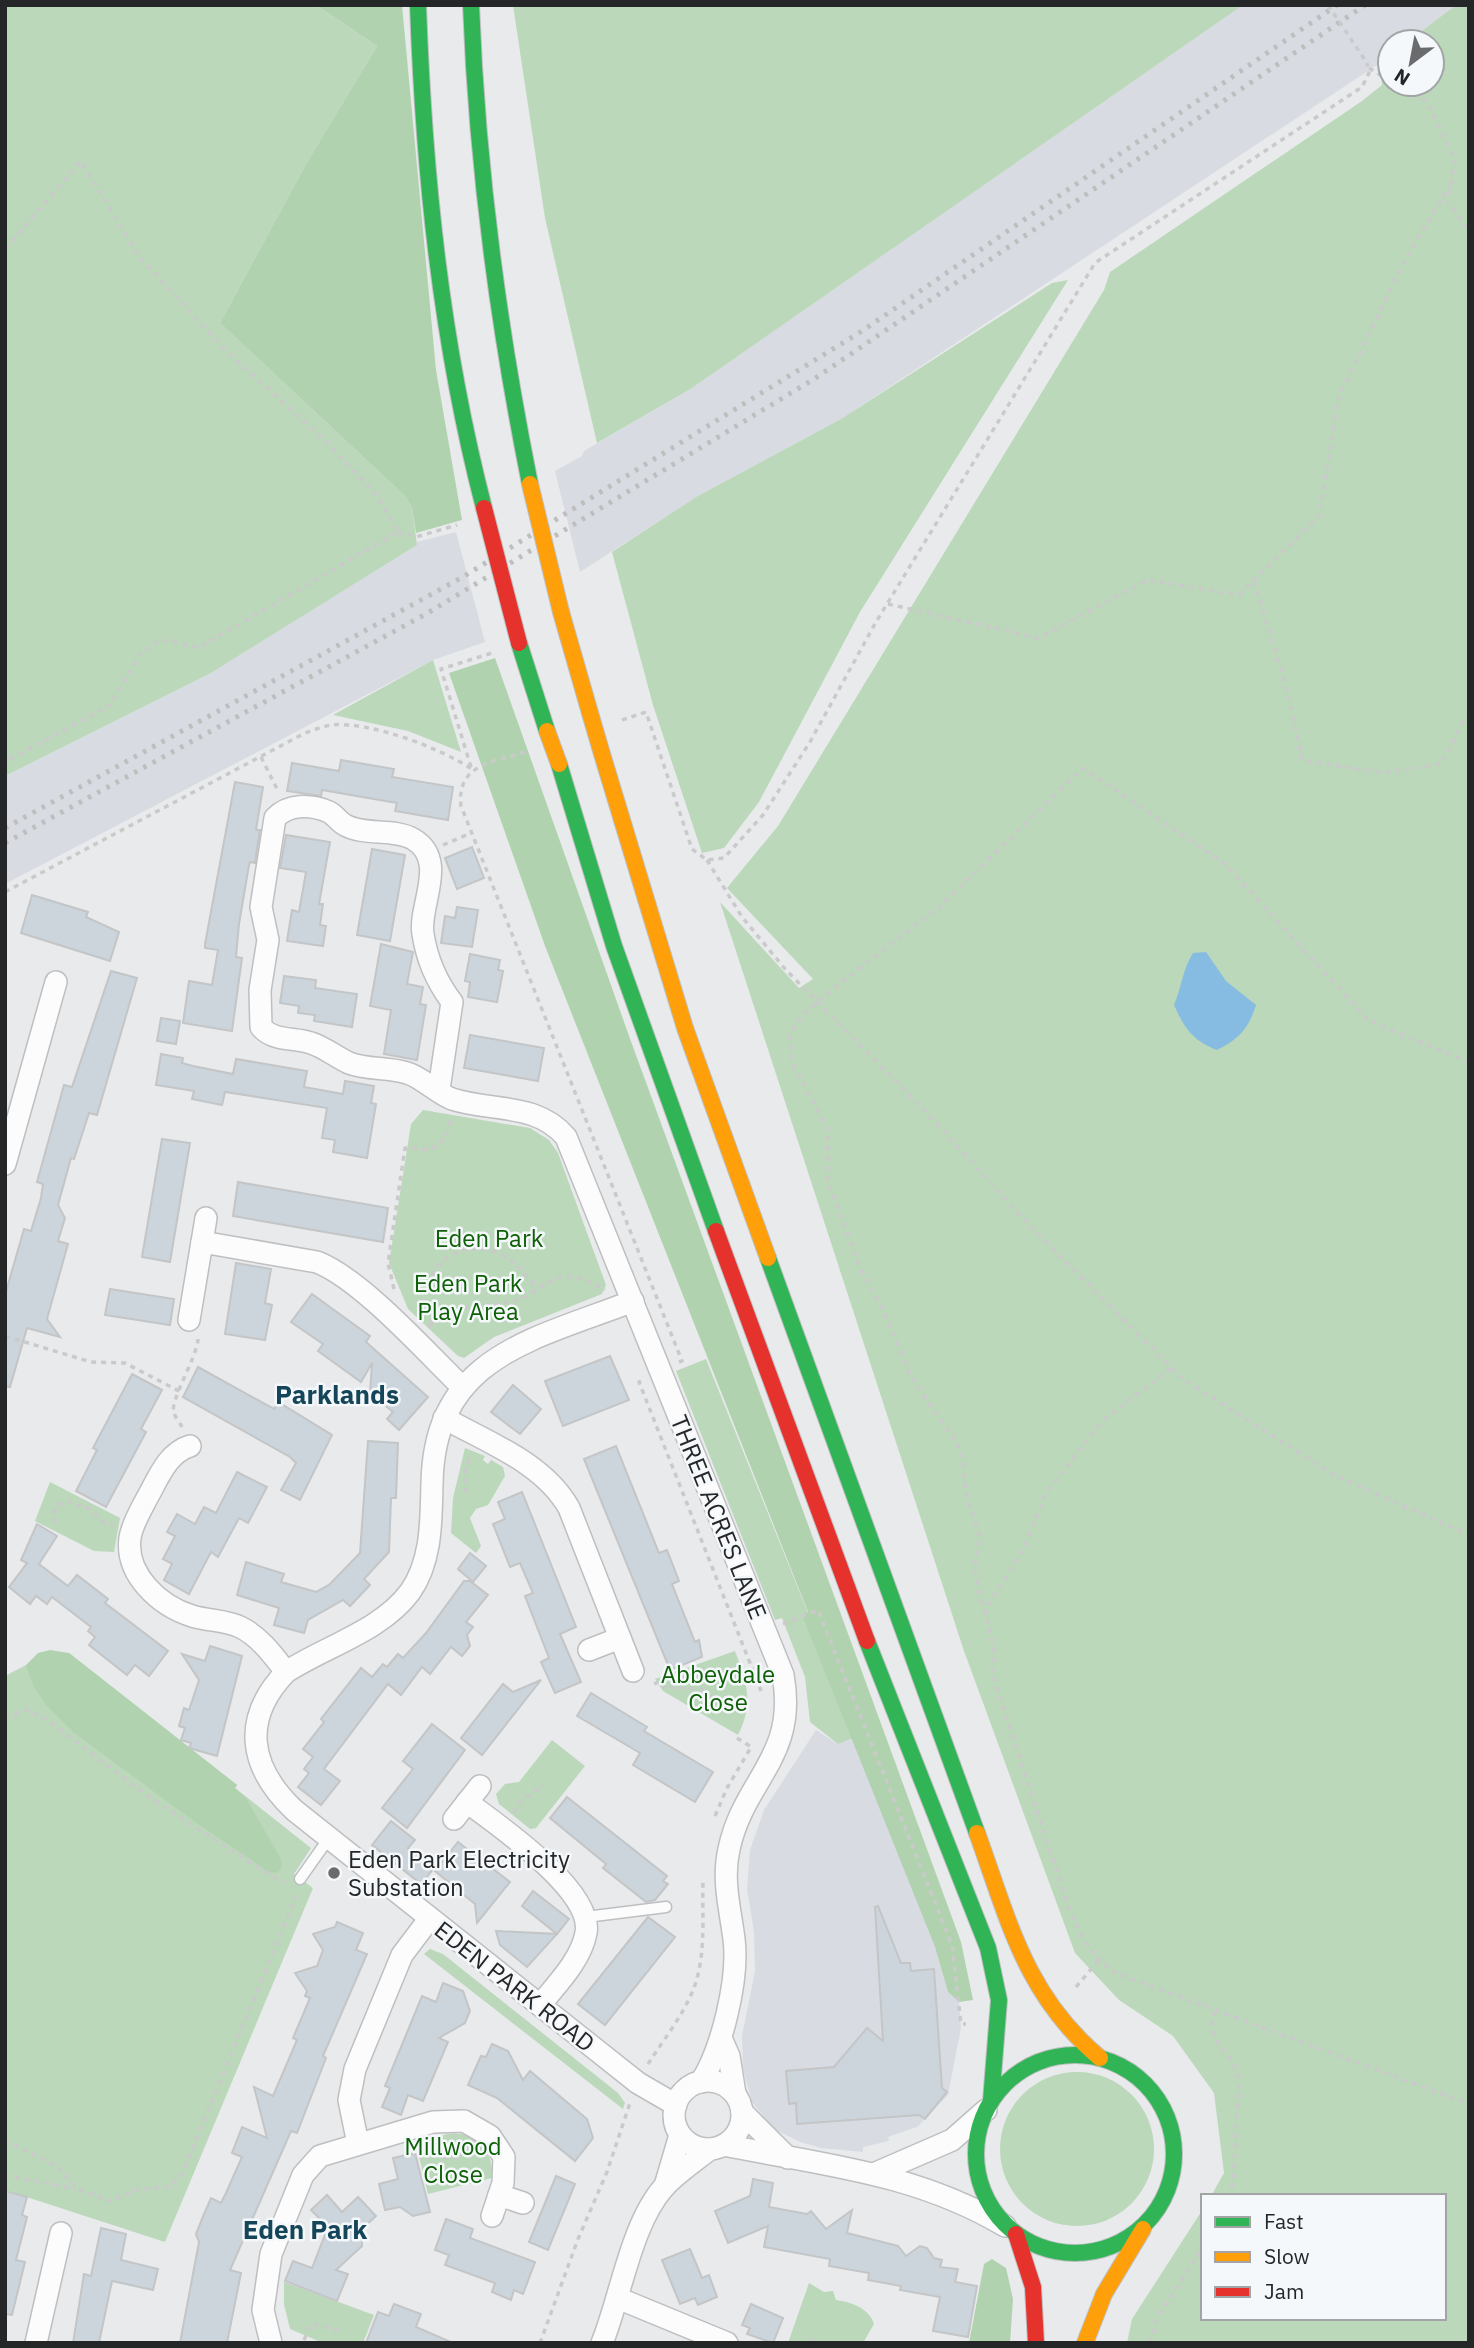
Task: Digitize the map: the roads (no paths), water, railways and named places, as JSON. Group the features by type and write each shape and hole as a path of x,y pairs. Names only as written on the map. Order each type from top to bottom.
{"highway":[{"path":"418,5 425,157 434,247 468,454 519,643 614,946 870,1649 988,1948 999,2000 989,2105 977,2137 977,2171 989,2203 1011,2230 1031,2271 1037,2296 1036,2343"},
{"path":"471,5 474,95 487,247 530,484 561,612 685,1028 1019,1948 1032,1980 1054,2015 1100,2058"},
{"path":"989,2105 1015,2075 1032,2064 1064,2055 1100,2058 1119,2065 1149,2087 1171,2125 1174,2169 1167,2192 1119,2266 1085,2343"},
{"path":"1011,2230 1043,2248 1087,2253 1127,2239 1146,2224"}],"street":[{"name":"THREE ACRES LANE","path":"439,1089 452,1002 435,980 422,931 431,881 425,853 412,838 346,826 329,812 294,806 282,810 275,818 261,907 268,940 261,990 261,1027 272,1036 310,1042 351,1063 409,1073 426,1087 439,1089 453,1099 533,1114 559,1128 570,1145 783,1675 788,1706 783,1736 741,1814 725,1867 734,1959 721,2038 701,2082"},
{"path":"5,1164 56,982"},
{"path":"189,1320 206,1218"},
{"path":"202,1242 331,1267 356,1285 462,1387"},
{"name":"EDEN PARK ROAD","path":"633,1301 508,1351 482,1368 462,1387 444,1418 433,1454 428,1542 417,1580 388,1615 286,1671 274,1684 256,1728 256,1756 280,1797 328,1838 638,2084 676,2105"},
{"path":"444,1418 538,1472 556,1486 569,1508 633,1671"},
{"path":"190,1446 172,1457 138,1514 131,1536 132,1562 149,1590 161,1599 191,1616 225,1622 251,1633 286,1671"},
{"path":"589,1650 620,1638"},
{"path":"467,1802 503,1828 569,1888 584,1907 587,1929 578,1954 540,2005"},
{"path":"358,2144 349,2100 355,2069 401,1955 430,1919"},
{"name":"THREE ACRES LANE","path":"721,2038 729,2056 738,2103"},
{"path":"788,2158 719,2084 701,2082 688,2088 676,2105 676,2125 680,2135 693,2146 717,2147 876,2173 942,2193 1011,2230"},
{"path":"665,2186 738,2132 738,2103"},
{"path":"876,2173 953,2140 989,2105"},
{"path":"271,2343 263,2310 263,2292 271,2254 303,2175 320,2156 433,2122 464,2121 490,2136 504,2157 496,2206 523,2203"},
{"path":"602,2343 620,2299 637,2236 665,2186 680,2135"},
{"path":"36,2343 61,2232"},
{"path":"620,2299 727,2343"}],"lane":[{"path":"296,1884 328,1838"},
{"path":"586,1917 666,1907"}],"water":[{"path":"1206,952 1226,981 1256,1005 1242,1032 1217,1050 1190,1033 1174,1005 1193,953"}],"railway":[{"path":"5,828 461,578 862,331 1337,5"},
{"path":"5,843 426,614 814,379 1365,5"}],"place":[{"name":"Eden Park Electricity Substation","path":"334,1873"}],"district":[{"name":"Parklands","path":"337,1394"},
{"name":"Eden Park","path":"305,2229"}],"park label":[{"name":"Eden Park Play Area","path":"468,1297"},
{"name":"Abbeydale Close","path":"718,1688"},
{"name":"Millwood Close","path":"453,2160"}]}
